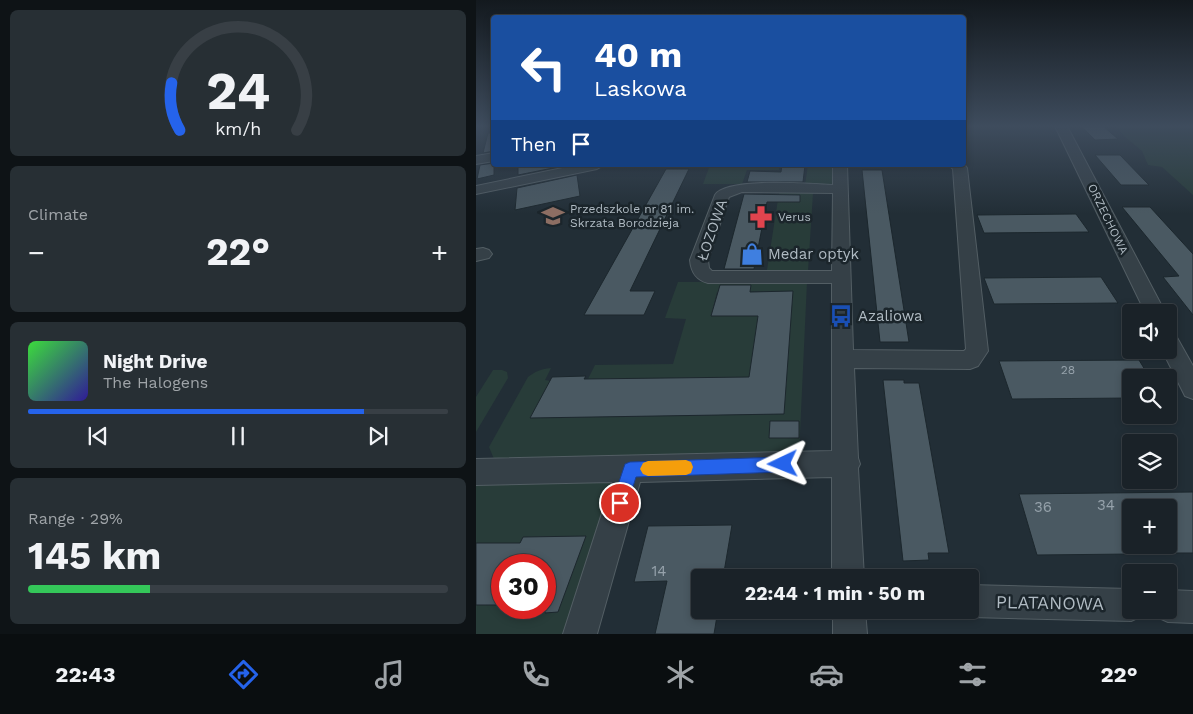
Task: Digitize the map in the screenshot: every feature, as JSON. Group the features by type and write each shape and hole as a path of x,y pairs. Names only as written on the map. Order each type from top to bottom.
{"street":[{"name":"ORZECHOWA","path":"1076,156 1151,304"},
{"path":"476,160 491,158"},
{"path":"476,190 588,167"},
{"path":"840,167 848,569"},
{"path":"844,359 956,362 970,360 977,351 959,167"},
{"name":"ŁOZOWA","path":"840,189 742,188 728,191 722,196 699,260 700,270 708,277 842,277"},
{"path":"1177,358 1193,389"},
{"path":"476,472 847,464"},
{"path":"580,634 630,469"},
{"name":"PLATANOWA","path":"979,601 1122,605"},
{"path":"1177,606 1193,607"},
{"path":"849,619 850,634"}],"green space":[{"path":"1144,156 1193,156 1193,195 1162,167 1148,165"},
{"path":"709,167 779,167 779,170 747,170 742,184 703,184"},
{"path":"808,167 833,167 832,185 805,185"},
{"path":"779,193 813,193 808,271 767,270"},
{"path":"678,282 807,282 799,455 494,459 489,447 528,377 547,368 551,368 545,380 550,381 531,418 783,414 793,291 717,292 711,316 762,316 752,379 588,379 595,365 673,364 686,319 665,318"},
{"path":"493,370 507,372 508,378 476,432 476,397"},
{"path":"618,475 568,634 476,634 476,478"}],"building":[{"path":"1096,156 1121,156 1149,185 1121,185"},
{"path":"491,163 491,167 494,167 494,175 477,179 480,165"},
{"path":"518,167 558,167 518,175"},
{"path":"782,167 805,167 803,182 747,182 750,171 781,172"},
{"path":"666,169 689,169 630,291 655,291 644,315 584,315"},
{"path":"862,170 882,170 909,342 880,342"},
{"path":"577,175 580,196 515,210 517,188"},
{"path":"744,194 800,195 800,202 767,202 754,269 724,269"},
{"path":"1122,207 1150,207 1193,254 1193,315 1163,277 1179,276"},
{"path":"1076,214 1089,232 984,233 977,215"},
{"path":"1101,277 1118,303 994,304 984,278"},
{"path":"720,285 751,285 750,292 793,291 784,414 530,418 552,377 586,376 584,379 749,377 758,316 711,316"},
{"path":"1139,360 1144,369 1122,369 1122,398 1012,399 999,361"},
{"path":"883,380 904,380 904,383 919,383 949,553 928,553 929,560 903,561"},
{"path":"770,421 799,421 799,438 769,438"},
{"path":"1193,492 1193,553 1177,553 1177,499 1122,499 1122,554 1131,554 1037,555 1019,494"},
{"path":"732,525 725,569 691,569 691,619 716,619 714,634 655,634 667,581 634,582 648,526"},
{"path":"586,536 558,612 556,612 556,554 491,554 491,605 476,605 476,543 520,543 523,537"}],"slow traffic":[{"path":"648,469 686,467"}],"place":[{"name":"Przedszkole nr 81 im. Skrzata Borodzieja","path":"553,216"},
{"name":"Verus","path":"761,217"},
{"name":"Medar optyk","path":"752,254"},
{"name":"Azaliowa","path":"841,316"}],"route":[{"path":"620,503 630,469 783,464"}]}
